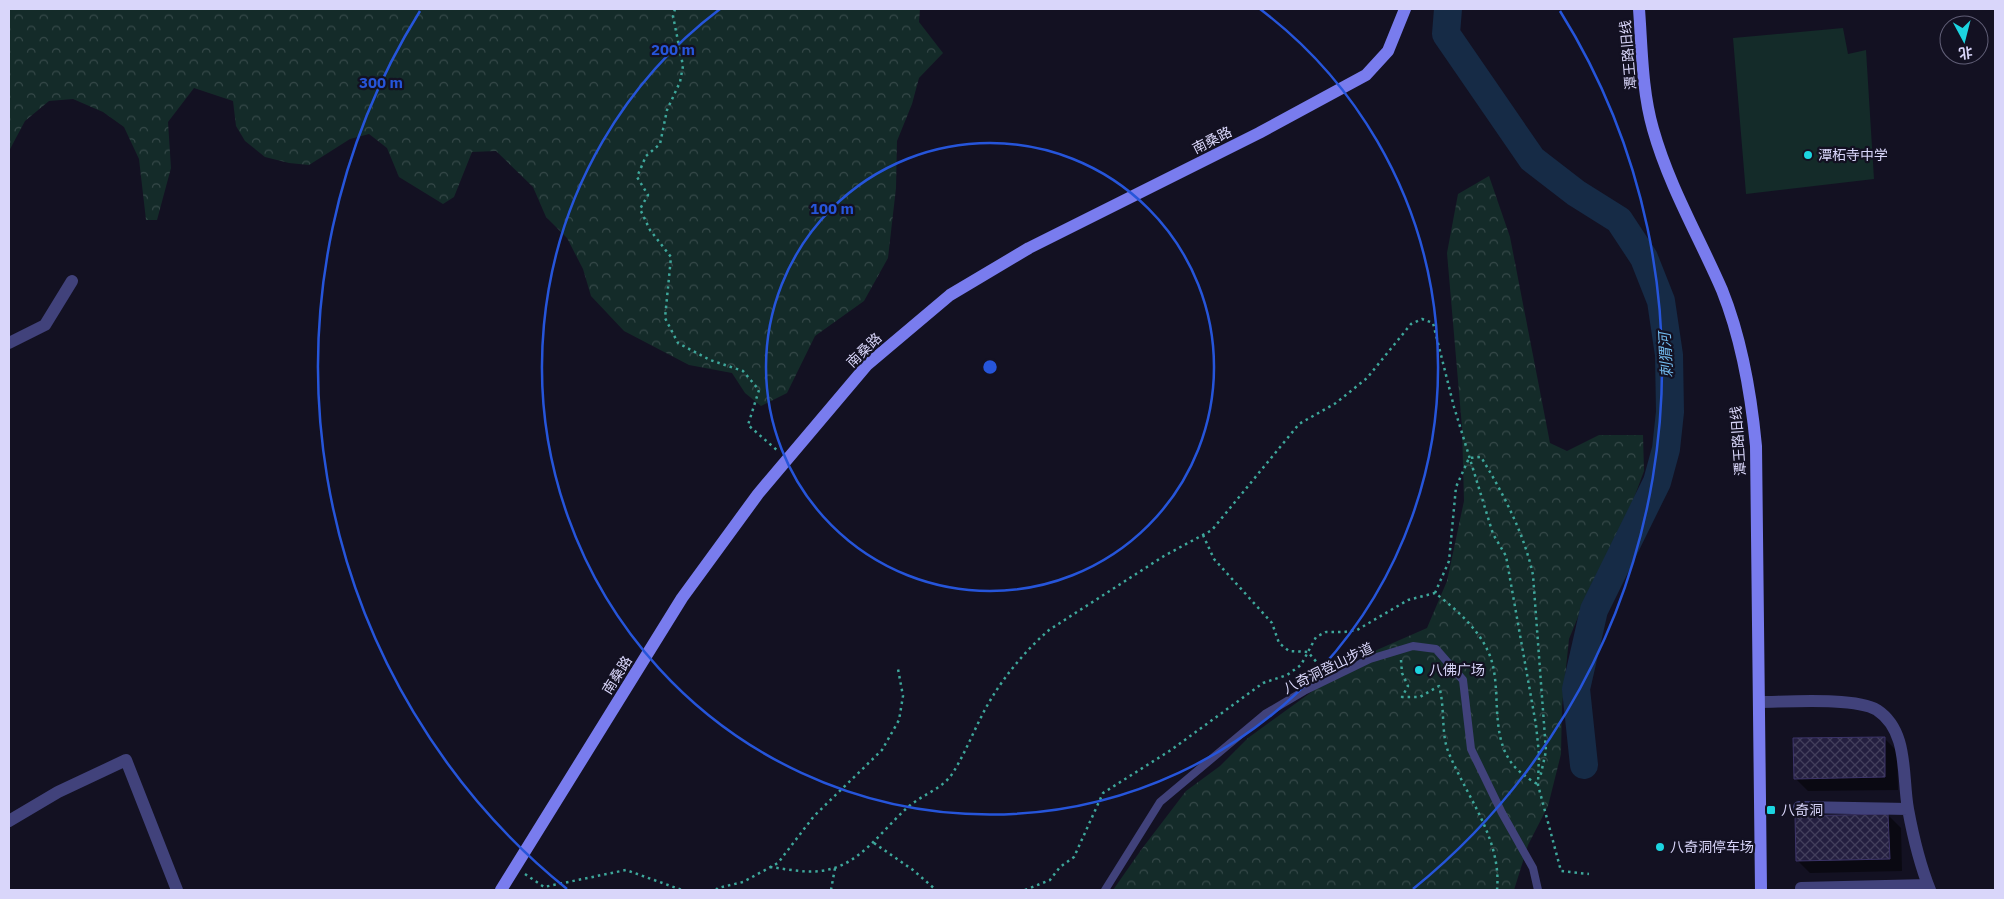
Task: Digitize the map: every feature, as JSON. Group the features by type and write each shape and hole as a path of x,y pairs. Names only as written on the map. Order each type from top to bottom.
{"street":[{"name":"南桑路","path":"501,890 682,598 758,494 867,365 950,295 1029,248 1259,133 1366,75 1388,52 1405,9"},
{"name":"潭王路旧线","path":"1639,9 1647,102 1653,129 1681,203 1722,291 1738,339 1747,377 1756,446 1761,890"},
{"path":"9,343 46,325 72,281"},
{"path":"1759,702 1841,702 1876,710 1894,727 1902,754 1908,809 1929,888 1801,888"},
{"path":"9,821 58,792 126,760 177,890"},
{"path":"1799,808 1908,809"}],"lane":[{"name":"八奇洞登山步道","path":"1105,890 1160,802 1265,714 1304,691 1370,659 1413,646 1436,649 1463,680 1471,749 1502,813 1518,838 1533,868 1538,890"}],"path":[{"path":"675,9 673,16 683,66 680,82 667,110 660,144 646,156 637,177 648,195 640,209 650,230 671,257 665,318 678,344 710,360 744,371 759,390 748,425 787,460"},
{"path":"770,867 818,872 847,863 874,843 908,807 943,784 954,772 991,698 1032,644 1049,630 1164,556 1212,530 1299,424 1336,403 1367,378 1411,324 1422,319 1433,324 1469,458 1493,534 1506,556 1536,725 1539,754 1538,785 1561,871 1589,874"},
{"path":"1469,458 1481,457 1494,478 1528,553 1533,575 1546,751 1538,785"},
{"path":"1435,593 1449,561 1456,487 1469,458"},
{"path":"1203,536 1214,559 1272,624 1279,643 1288,651 1308,652 1319,665 1350,669"},
{"path":"1025,890 1050,880 1060,867 1074,857 1103,793 1171,750 1263,683 1287,675 1301,665 1316,637 1326,632 1357,630 1408,600 1435,593"},
{"path":"1435,593 1460,612 1479,636 1490,657 1500,738 1504,751 1518,771 1538,785"},
{"path":"1400,649 1402,673 1408,686 1402,697 1420,697 1439,686 1443,698 1447,748 1488,833 1499,873 1497,890"},
{"path":"716,890 743,882 778,864 814,816 882,750 899,720 902,696 898,669"},
{"path":"874,843 913,870 936,890"},
{"path":"516,867 544,887 626,870 682,890"},
{"path":"831,890 835,868"}],"green space":[{"path":"9,9 920,9 919,22 943,53 919,78 912,104 897,141 896,188 888,258 864,301 815,336 787,393 761,406 745,393 732,373 689,365 624,331 591,296 583,269 567,238 546,217 533,187 496,151 472,152 454,197 443,204 399,177 387,148 369,134 350,139 309,165 289,163 265,157 245,141 236,126 233,101 194,88 168,122 171,168 157,220 146,220 139,159 124,127 103,112 73,99 49,101 25,121 9,151"},
{"path":"1843,28 1848,54 1866,50 1874,179 1746,194 1733,38"},
{"path":"1489,176 1510,237 1550,443 1567,451 1599,435 1643,435 1644,471 1621,533 1592,583 1569,639 1562,706 1561,754 1548,806 1528,845 1514,890 1113,890 1186,791 1220,766 1248,738 1339,672 1370,653 1427,628 1447,581 1464,501 1462,427 1447,253 1458,194"}],"building":[{"path":"1885,737 1885,777 1794,779 1793,738"},
{"path":"1888,814 1890,859 1796,861 1795,816"}],"waterway":[{"name":"刺猬河","path":"1448,9 1446,34 1532,159 1576,193 1619,220 1644,258 1661,301 1669,355 1670,412 1666,449 1657,482 1594,610 1576,689 1584,765"}],"place":[{"name":"潭柘寺中学","path":"1808,155"},
{"name":"八佛广场","path":"1419,670"},
{"name":"八奇洞","path":"1771,810"},
{"name":"八奇洞停车场","path":"1660,847"}]}
